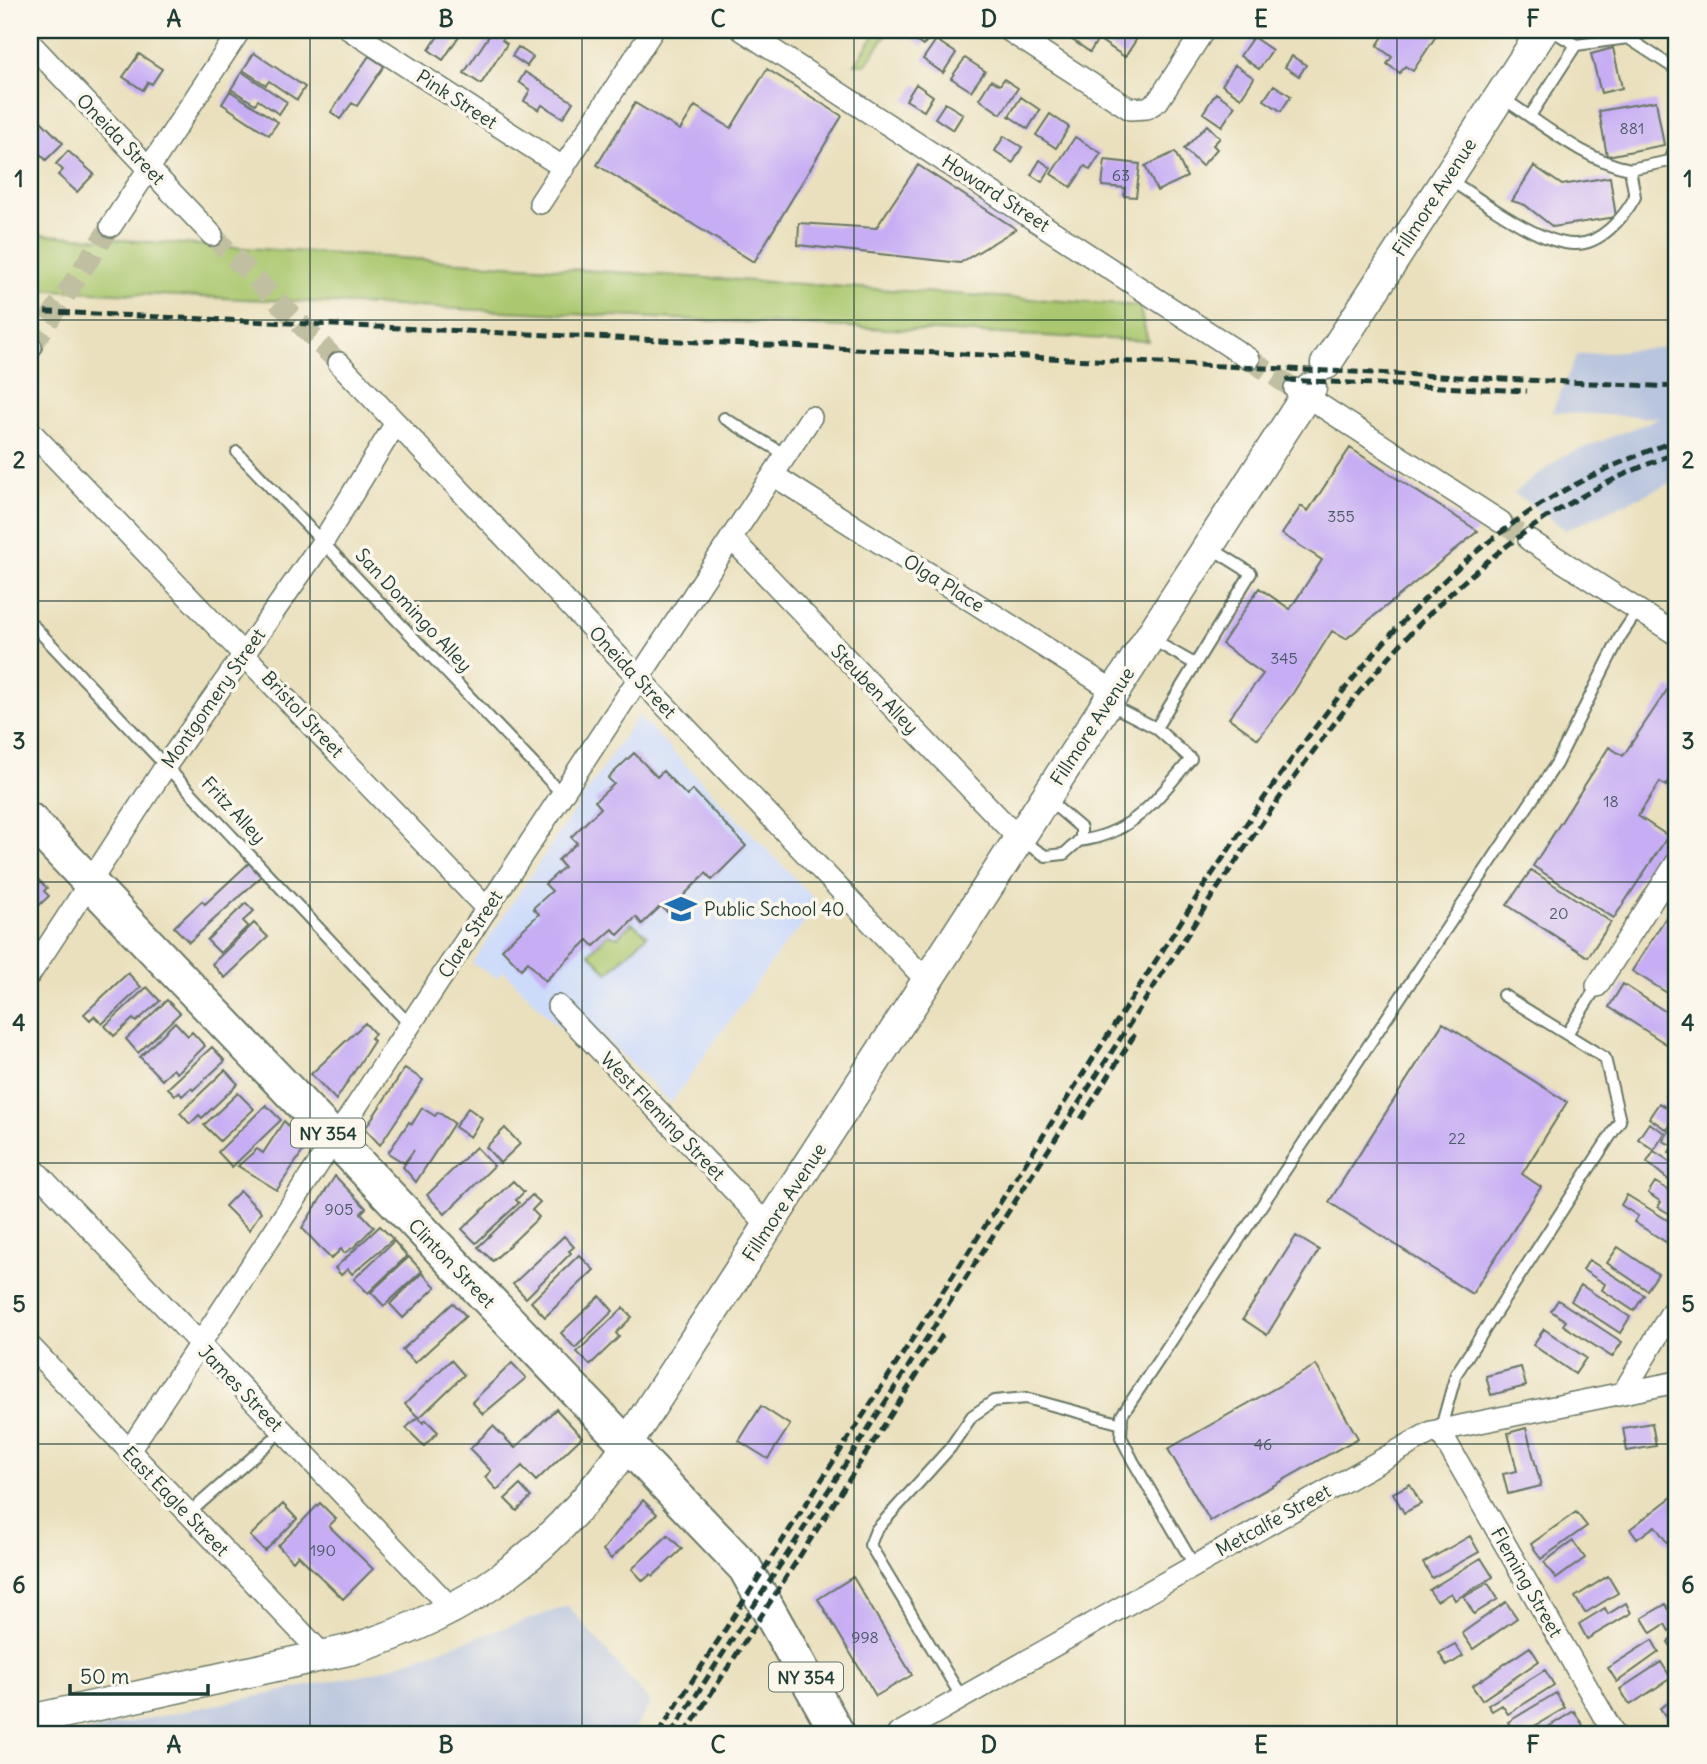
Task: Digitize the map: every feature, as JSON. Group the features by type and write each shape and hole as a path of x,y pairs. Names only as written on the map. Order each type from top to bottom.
{"main road":[{"name":"Clinton Street","path":"30,820 744,1568 838,1734"}],"street":[{"path":"111,226 240,30"},
{"name":"Pink Street","path":"350,30 564,168"},
{"path":"540,203 653,30"},
{"path":"1009,30 1130,109 1140,110 1158,101 1204,30"},
{"name":"Fillmore Avenue","path":"30,1720 323,1655 397,1635 453,1610 519,1566 561,1529 592,1495 1111,697 1309,384 1543,30"},
{"name":"Howard Street","path":"748,31 1249,359"},
{"name":"Oneida Street","path":"30,43 212,234"},
{"name":"Oneida Street","path":"339,363 927,981"},
{"path":"1309,384 1501,522"},
{"name":"Clare Street","path":"129,1451 811,417"},
{"name":"Montgomery Street","path":"30,974 167,764 324,540 396,422"},
{"name":"Bristol Street","path":"30,430 487,909"},
{"name":"Olga Place","path":"773,475 1111,697"},
{"name":"Steuben Alley","path":"732,539 1018,838"},
{"path":"1529,540 1677,635"},
{"path":"1597,986 1677,862"},
{"name":"West Fleming Street","path":"558,1006 768,1226"},
{"name":"James Street","path":"30,1165 453,1610"},
{"path":"1623,1393 1677,1303"},
{"name":"East Eagle Street","path":"30,1346 323,1655"},
{"name":"Metcalfe Street","path":"898,1734 1431,1432 1623,1393 1675,1387"},
{"name":"Fleming Street","path":"1440,1431 1614,1734"}],"lane":[{"path":"1551,30 1576,45 1631,34 1677,70"},
{"path":"1530,116 1576,45"},
{"path":"1500,96 1609,165 1630,169 1670,161 1677,143"},
{"path":"1447,178 1547,237 1575,245 1598,236 1625,215 1635,197 1630,169"},
{"path":"724,418 786,456"},
{"name":"San Domingo Alley","path":"237,452 324,540 562,794"},
{"path":"1156,728 1251,573 1208,546"},
{"path":"1194,1565 1121,1437 1122,1415 1556,764 1620,637 1638,610"},
{"name":"Fritz Alley","path":"30,622 167,764 410,1025"},
{"path":"1149,638 1195,664"},
{"path":"1078,841 1114,834 1133,821 1191,759 1156,728 1111,697"},
{"path":"1018,838 1046,856 1064,854 1082,839 1081,828 1045,797"},
{"path":"1567,1034 1597,986"},
{"path":"1440,1431 1456,1374 1619,1121 1605,1058 1503,995"},
{"path":"962,1698 870,1545 876,1530 950,1448 972,1416 994,1401 1027,1398 1122,1424"},
{"path":"188,1514 272,1440"}],"shaded area":[{"path":"1677,346 1677,480 1566,530 1514,493 1563,456 1660,418 1552,412 1577,355"},
{"path":"638,715 821,906 784,945 671,1103 599,1032 581,1050 503,970 497,978 472,963"},
{"path":"568,1606 651,1703 631,1734 74,1734 375,1672"}],"green space":[{"path":"878,30 889,30 866,64 855,64"},
{"path":"30,234 1139,306 1148,341 30,289"},
{"path":"632,923 647,935 608,973 589,953 608,934 618,937"}],"building":[{"path":"442,30 463,30 443,60 429,50"},
{"path":"493,30 509,30 502,40 507,44 481,84 464,73"},
{"path":"895,30 934,30 923,46 906,34 903,39 893,33"},
{"path":"1069,30 1128,30 1138,37 1125,57 1098,39 1090,52 1065,35"},
{"path":"1387,30 1440,30 1413,71 1405,66 1400,73 1387,64 1392,57 1377,46"},
{"path":"1253,37 1272,50 1259,69 1240,56"},
{"path":"936,40 956,53 943,73 923,59"},
{"path":"518,47 533,57 527,66 512,56"},
{"path":"1613,48 1622,88 1601,93 1591,54"},
{"path":"254,53 305,87 297,100 269,81 266,85 243,70"},
{"path":"139,54 162,69 152,84 148,82 143,90 123,77"},
{"path":"369,56 384,66 357,106 352,103 340,119 331,112"},
{"path":"1292,56 1306,65 1299,76 1285,67"},
{"path":"965,58 985,71 971,91 951,78"},
{"path":"1235,65 1254,78 1241,98 1222,85"},
{"path":"767,69 842,116 754,262 597,165 635,103 680,130 695,106 731,128"},
{"path":"242,72 287,102 279,114 258,100 255,104 231,89"},
{"path":"525,72 573,102 563,118 542,105 539,110 524,101 530,90 519,82"},
{"path":"1004,79 1018,88 1001,114 979,99 991,80 1000,85"},
{"path":"916,84 933,96 924,111 906,100"},
{"path":"1274,85 1291,96 1281,111 1264,100"},
{"path":"230,91 278,122 269,135 222,104"},
{"path":"1216,93 1235,106 1222,126 1203,113"},
{"path":"1021,97 1040,110 1028,129 1009,116"},
{"path":"1656,101 1664,145 1607,156 1599,111"},
{"path":"945,103 963,114 953,130 935,118"},
{"path":"1050,114 1069,127 1056,148 1036,135"},
{"path":"39,119 63,143 46,160 30,144 33,138 30,128"},
{"path":"1207,125 1220,138 1213,145 1217,149 1202,166 1184,149"},
{"path":"1004,136 1022,147 1013,163 995,151"},
{"path":"1075,137 1101,153 1090,170 1085,166 1071,187 1051,174"},
{"path":"68,151 94,174 77,192 58,175 63,170 56,164"},
{"path":"1175,152 1187,177 1157,191 1145,166"},
{"path":"1040,160 1051,168 1042,182 1031,175"},
{"path":"1105,160 1140,164 1136,197 1124,196 1125,188 1102,186"},
{"path":"918,165 1016,229 960,263 798,245 799,223 876,228"},
{"path":"1534,166 1562,185 1610,177 1616,217 1553,227 1525,205 1512,201"},
{"path":"1350,448 1478,531 1346,639 1332,631 1293,693 1258,739 1229,718 1263,674 1222,644 1259,588 1290,609 1322,560 1282,534 1301,506 1308,511"},
{"path":"1669,687 1677,692 1677,769 1666,786 1660,782 1638,816 1668,836 1614,918 1533,866 1609,747 1623,756"},
{"path":"634,753 657,777 663,771 687,796 693,790 746,846 712,880 706,873 667,912 661,906 642,924 636,917 618,935 613,929 594,946 588,940 545,981 528,962 521,969 502,949 539,914 533,908 552,891 545,884 564,867 558,860 577,843 571,837 601,808 595,801 614,784 608,778"},
{"path":"249,863 261,877 189,942 174,927 202,901 205,904"},
{"path":"1531,870 1611,922 1588,957 1507,905"},
{"path":"30,872 47,888 44,891 49,896 30,914"},
{"path":"1677,900 1677,999 1632,971"},
{"path":"246,903 254,911 243,921 248,926 220,953 207,940"},
{"path":"254,923 268,937 225,978 212,964"},
{"path":"128,973 141,987 102,1024 94,1016 90,1020 84,1014"},
{"path":"1623,984 1677,1019 1677,1051 1609,1007"},
{"path":"147,987 160,1001 136,1022 133,1019 114,1036 105,1026"},
{"path":"167,1000 180,1013 138,1053 126,1039"},
{"path":"175,1022 188,1036 192,1032 205,1046 177,1073 173,1069 162,1080 140,1057"},
{"path":"365,1023 375,1034 371,1038 374,1041 336,1100 311,1074"},
{"path":"1443,1023 1567,1102 1522,1174 1541,1187 1472,1294 1329,1202"},
{"path":"212,1047 225,1061 193,1090 191,1088 182,1096 179,1092 175,1095 168,1088"},
{"path":"405,1068 423,1080 380,1145 365,1129"},
{"path":"225,1070 238,1084 202,1118 199,1115 190,1124 180,1113"},
{"path":"1677,1079 1677,1104 1665,1096"},
{"path":"238,1093 254,1109 220,1141 204,1125"},
{"path":"1659,1103 1677,1114 1667,1130 1649,1118"},
{"path":"266,1105 281,1120 232,1167 218,1152"},
{"path":"422,1108 435,1116 438,1112 454,1123 416,1182 403,1167 414,1150 404,1163 388,1153"},
{"path":"468,1108 482,1118 470,1137 455,1127"},
{"path":"284,1121 307,1145 277,1190 238,1166 257,1149 263,1153"},
{"path":"1649,1123 1665,1133 1654,1150 1638,1139"},
{"path":"505,1128 520,1144 500,1163 486,1147"},
{"path":"1669,1131 1677,1136 1677,1157 1669,1152 1673,1146 1663,1141"},
{"path":"476,1147 494,1166 445,1214 427,1195"},
{"path":"1654,1151 1677,1166 1677,1187 1647,1162"},
{"path":"335,1176 366,1208 361,1213 374,1227 354,1247 344,1253 341,1249 331,1259 302,1228"},
{"path":"513,1181 524,1192 516,1200 519,1203 476,1243 462,1229"},
{"path":"1655,1182 1677,1195 1677,1218 1658,1207 1661,1202 1648,1193"},
{"path":"240,1191 261,1212 249,1230 225,1206"},
{"path":"532,1195 540,1202 532,1210 539,1217 493,1261 478,1247"},
{"path":"1627,1195 1677,1226 1677,1249 1634,1222 1638,1216 1621,1205"},
{"path":"380,1226 393,1239 352,1274 348,1269 341,1275 335,1268"},
{"path":"564,1236 574,1247 569,1251 571,1253 526,1298 513,1284"},
{"path":"1296,1236 1319,1250 1267,1335 1243,1319"},
{"path":"394,1241 407,1256 368,1293 354,1279"},
{"path":"1618,1247 1658,1274 1647,1290 1607,1263"},
{"path":"579,1255 594,1270 545,1317 531,1302"},
{"path":"409,1257 422,1271 384,1306 371,1292"},
{"path":"1589,1260 1644,1295 1634,1311 1602,1290 1605,1284 1583,1270"},
{"path":"422,1273 436,1287 403,1318 390,1304"},
{"path":"1581,1285 1630,1317 1620,1333 1571,1301"},
{"path":"600,1296 613,1311 575,1348 561,1333"},
{"path":"1558,1300 1622,1342 1612,1357 1563,1325 1566,1321 1551,1311"},
{"path":"453,1303 466,1316 415,1363 402,1350"},
{"path":"623,1308 632,1317 616,1333 619,1337 590,1365 577,1352"},
{"path":"1544,1329 1586,1358 1575,1374 1533,1345"},
{"path":"451,1360 464,1375 419,1418 405,1404"},
{"path":"512,1363 526,1378 483,1414 472,1402"},
{"path":"1316,1365 1358,1438 1210,1521 1168,1449"},
{"path":"1521,1367 1526,1386 1491,1395 1486,1376"},
{"path":"761,1406 790,1425 768,1459 739,1441"},
{"path":"556,1409 582,1437 536,1481 522,1466 497,1490 485,1477 491,1471 470,1449 493,1426 515,1448"},
{"path":"418,1417 423,1423 426,1420 438,1432 424,1446 406,1428"},
{"path":"1652,1423 1656,1446 1627,1451 1623,1428"},
{"path":"1526,1428 1541,1486 1508,1494 1503,1474 1517,1471 1508,1433"},
{"path":"1410,1484 1421,1504 1404,1513 1393,1493"},
{"path":"520,1485 531,1497 517,1511 505,1499"},
{"path":"1677,1493 1677,1538 1668,1544 1655,1526 1637,1539 1630,1529"},
{"path":"643,1500 657,1514 611,1559 603,1550"},
{"path":"320,1503 336,1519 329,1526 373,1569 343,1599 298,1555 293,1561 278,1546"},
{"path":"283,1504 297,1519 265,1551 250,1536"},
{"path":"1576,1512 1587,1526 1541,1559 1531,1544"},
{"path":"668,1535 682,1549 653,1576 651,1574 643,1581 632,1569"},
{"path":"1470,1536 1479,1552 1432,1578 1423,1563"},
{"path":"1573,1541 1585,1558 1556,1579 1544,1562"},
{"path":"1481,1558 1493,1577 1455,1600 1451,1593 1437,1601 1429,1590"},
{"path":"1608,1576 1618,1593 1585,1613 1575,1597"},
{"path":"853,1577 912,1675 876,1696 818,1599"},
{"path":"1488,1583 1498,1599 1474,1614 1464,1597"},
{"path":"1506,1602 1517,1618 1473,1649 1462,1633"},
{"path":"1626,1603 1631,1613 1587,1639 1579,1624 1605,1608 1608,1614"},
{"path":"1666,1604 1677,1626 1669,1631 1665,1624 1651,1633 1642,1618"},
{"path":"1677,1635 1677,1655 1668,1642"},
{"path":"1652,1640 1659,1652 1617,1682 1608,1668"},
{"path":"1455,1644 1463,1656 1447,1666 1439,1653"},
{"path":"1530,1647 1539,1661 1482,1700 1472,1686"},
{"path":"1661,1662 1671,1678 1630,1705 1620,1689"},
{"path":"1545,1670 1554,1685 1508,1714 1502,1705 1492,1711 1488,1705"},
{"path":"1556,1693 1565,1708 1521,1734 1515,1734 1508,1722"},
{"path":"1675,1699 1677,1703 1677,1734 1660,1708"},
{"path":"1574,1711 1584,1727 1573,1734 1537,1734"}],"tunnel":[{"path":"31,347 111,226"},
{"path":"212,235 339,363"},
{"path":"1249,359 1293,388"},
{"path":"1501,522 1529,540"}],"railway":[{"path":"30,311 1677,387"},
{"path":"1286,380 1527,391"},
{"path":"658,1734 1202,889 1275,782 1353,678 1441,583 1490,541 1543,503 1575,485 1677,440"},
{"path":"671,1734 1213,895 1307,760 1357,695 1410,634 1467,578 1530,529 1600,487 1677,453"},
{"path":"1081,1119 1137,1031"},
{"path":"685,1734 943,1334"}],"place":[{"name":"Public School 40","path":"681,909"}]}
